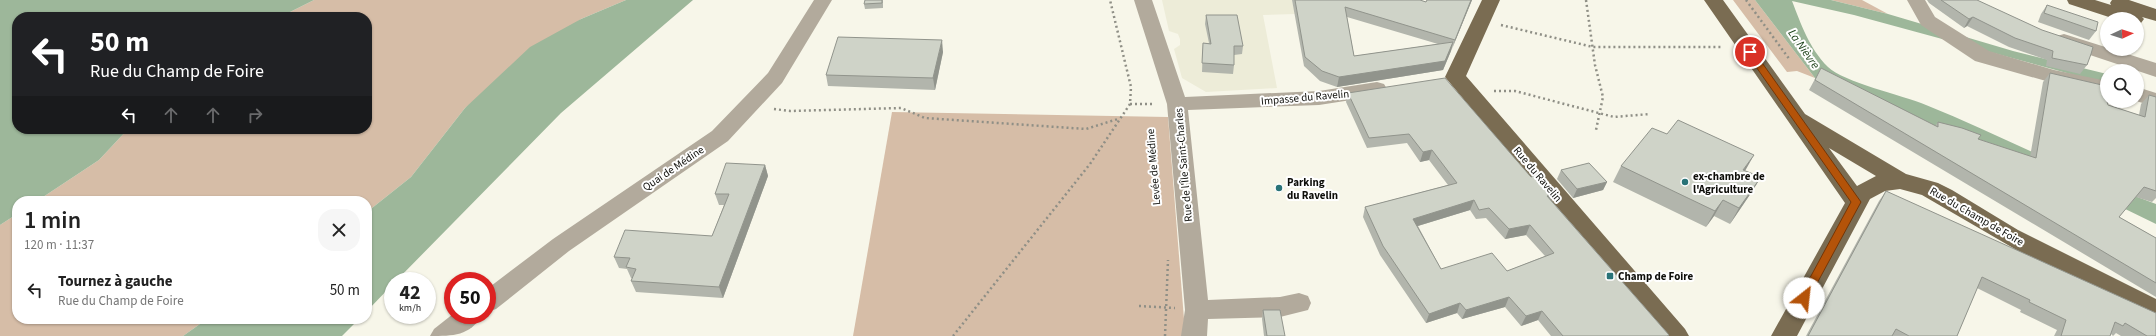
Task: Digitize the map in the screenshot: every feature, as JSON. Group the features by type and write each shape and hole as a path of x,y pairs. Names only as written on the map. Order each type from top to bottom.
{"main road":[{"path":"1455,83 1490,0"},
{"name":"Rue du Champ de Foire","path":"1713,0 1800,120 1856,202"},
{"path":"2076,0 2113,12"},
{"path":"2111,0 2156,15"},
{"path":"2144,22 2156,26"},
{"name":"Rue du Ravelin","path":"1455,83 1676,336"},
{"name":"Rue du Champ de Foire","path":"1800,120 1900,181 1916,183 1934,190 2009,236 2156,310"},
{"path":"1784,336 1862,193 1880,183 1900,181"}],"street":[{"name":"Quai de Médine","path":"496,295 561,245 720,136 775,78 823,0"},
{"name":"Rue de l'Île Saint-Charles","path":"1143,0 1177,104 1197,310 1194,336"},
{"path":"1916,0 1928,21 1982,56 2053,76 2100,86"},
{"path":"2043,33 2156,70"},
{"name":"Impasse du Ravelin","path":"1177,104 1279,101 1319,98 1394,86"},
{"path":"2144,96 2156,100"},
{"path":"1197,310 1280,307 1299,303"},
{"path":"443,336 458,324"}],"path":[{"path":"953,336 1090,164 1114,130 1118,119 1130,104 1131,87 1110,0"},
{"path":"1586,0 1595,65 1603,97 1596,130"},
{"path":"1746,0 1790,60"},
{"path":"1498,24 1593,47 1729,46"},
{"path":"1455,83 1515,91 1614,117 1650,114"},
{"path":"1152,97 1155,110"},
{"path":"1130,104 1153,104"},
{"path":"749,106 790,112 901,108 925,118 1086,129 1118,119"},
{"path":"1165,336 1168,255"},
{"path":"1139,306 1197,310"}],"shaded area":[{"path":"314,0 626,0 581,19 465,108 411,177 372,208 372,196 45,196 99,160 123,134 372,134 372,12 290,12"},
{"path":"1162,0 1292,0 1295,14 1263,15 1277,88 1206,92 1182,78 1174,49 1180,45 1180,39 1178,34 1169,31"},
{"path":"1733,0 1755,0 1815,78 1797,71 1787,72"},
{"path":"1831,0 1862,0 1888,14"},
{"path":"892,112 1168,117 1184,319 1183,336 853,336"},
{"path":"12,217 12,324 200,324 183,336 0,336 0,225"}],"water":[{"path":"0,0 314,0 290,12 12,12 12,134 123,134 99,160 45,196 12,196 12,217 0,225"},
{"path":"626,0 693,0 561,113 405,272 384,272 384,293 372,306 372,208 411,177 465,108 530,47 581,19"},
{"name":"La Nièvre","path":"1755,0 1831,0 1888,14 2013,51 2100,72 2100,82 1854,15 1792,1 1802,27 1811,44 1821,60 1836,73 1859,83 1926,105 2069,169 2156,204 2156,224 2080,187 1815,78"},
{"path":"200,324 354,324 342,336 183,336"}],"building":[{"path":"865,0 882,0 882,3 864,4"},
{"path":"1295,0 1420,0 1426,2 1427,0 1471,0 1455,40 1345,7 1354,56 1453,42 1445,61 1339,77 1322,71 1305,57"},
{"path":"1941,0 1977,0 2042,30 2093,47 2087,65 2052,58 2053,51 2015,38 1973,17 1969,19"},
{"path":"2047,5 2098,22 2096,31 2044,13"},
{"path":"1206,15 1237,15 1243,46 1234,46 1234,65 1202,63 1203,43 1211,44"},
{"path":"838,37 942,40 933,78 826,75"},
{"path":"1821,68 1938,127 1938,122 1962,128 1981,135 1978,139 2036,158 2050,73 2100,85 2100,108 2117,108 2145,117 2149,95 2156,97 2156,191 2144,187 2119,217 2156,238 2156,283 1815,80"},
{"path":"1445,78 1531,177 1537,175 1553,194 1547,196 1669,335 1563,336 1542,311 1526,316 1509,297 1466,310 1460,303 1429,314 1383,246 1365,207 1457,183 1432,150 1423,152 1409,134 1369,138 1348,93","holes":["1474,200 1479,210 1489,208 1509,229 1530,225 1554,253 1507,271 1492,253 1441,269 1413,219"]},
{"name":"ex-chambre de l'Agriculture","path":"1678,120 1754,155 1743,170 1761,177 1739,208 1723,200 1715,211 1621,166 1652,128 1667,134"},
{"path":"726,163 765,165 719,287 631,281 636,269 626,267 630,258 614,257 625,230 712,236 729,194 715,194"},
{"path":"1589,163 1607,182 1577,189 1561,170"},
{"path":"1886,191 2156,313 2156,336 2147,336 2125,323 2123,326 2115,322 2110,336 2061,336 2066,320 2029,302 2030,300 1982,277 1957,336 1909,336 1896,329 1892,336 1808,336"},
{"path":"1263,310 1280,310 1285,336 1267,336"}],"place":[{"name":"ex-chambre de l'Agriculture","path":"1685,182"},
{"name":"Parking du Ravelin","path":"1279,188"},
{"name":"Champ de Foire","path":"1610,276"}],"route":[{"path":"1750,52 1800,120 1856,202 1804,298"}]}
